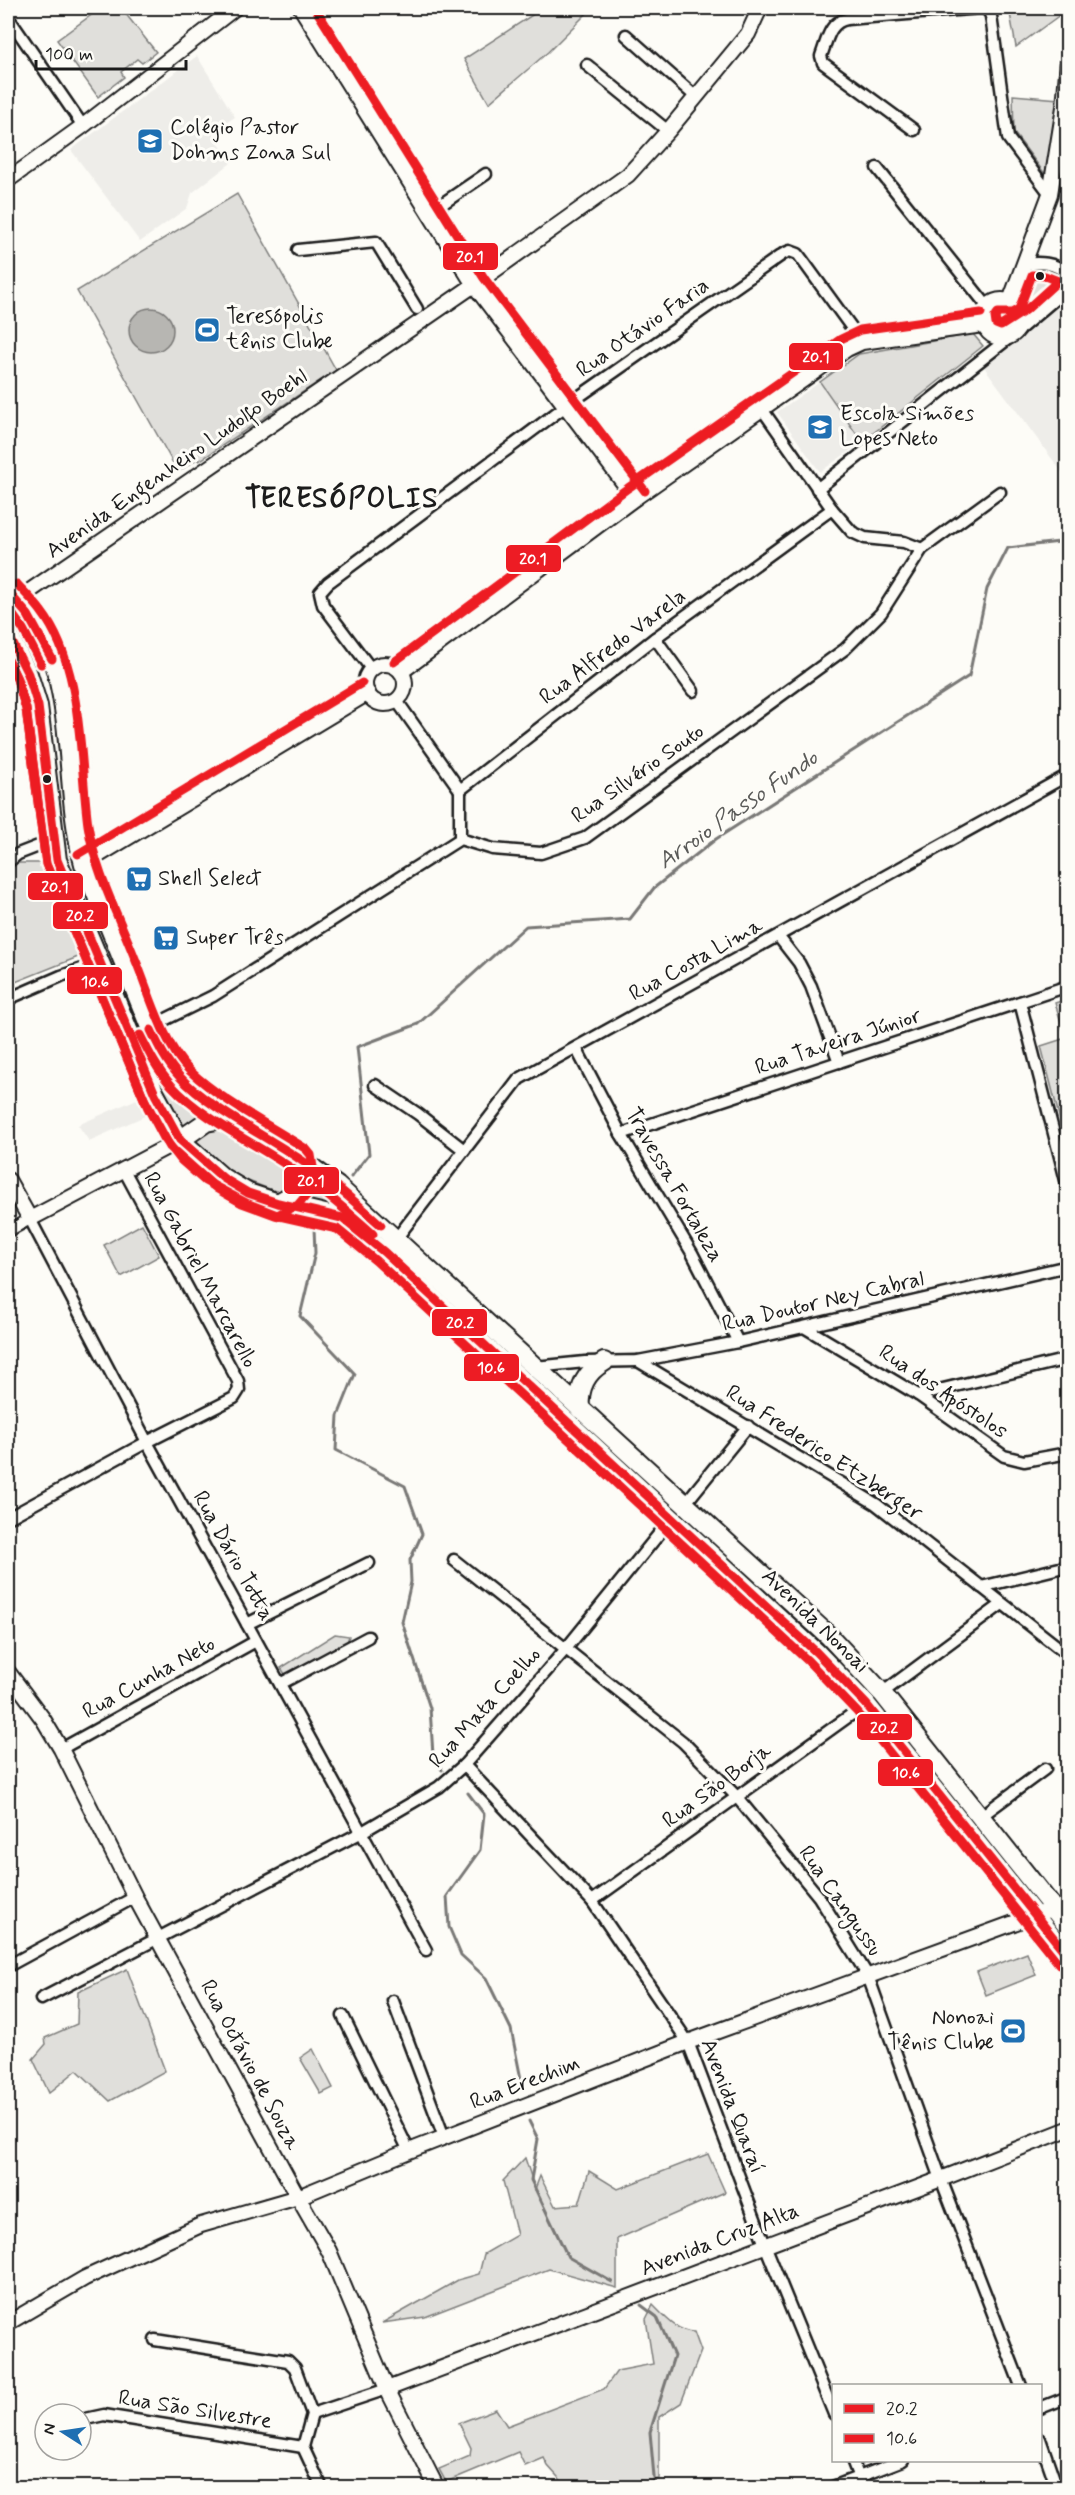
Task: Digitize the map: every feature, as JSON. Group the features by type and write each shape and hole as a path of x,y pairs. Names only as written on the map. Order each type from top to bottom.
{"main road":[{"name":"Avenida Nonoai","path":"10,599 36,624 56,667 65,714 78,843 84,864 150,1027 166,1060 180,1079 337,1186 829,1636 882,1693 980,1817 1060,1905 1068,1927"},
{"name":"Avenida Nonoai","path":"8,634 28,674 38,706 57,860 159,1103 180,1140 223,1178 248,1193 278,1203 342,1218 384,1252 816,1652 866,1704 1068,1958"},
{"path":"180,1140 206,1122 232,1116"},
{"path":"278,1203 291,1196 300,1186 302,1177 300,1160"},
{"path":"492,1352 504,1355 522,1367 529,1361"},
{"path":"580,1409 580,1393 586,1377 604,1362"}],"street":[{"path":"8,180 235,8"},
{"path":"301,8 474,285 567,405 635,498"},
{"name":"Avenida Engenheiro Ludolfo Boehl","path":"10,599 474,285 628,175 668,131 748,34 760,8"},
{"path":"914,130 824,63 820,56 833,25 847,19 981,8 988,10 1000,69 1008,138 1050,194"},
{"path":"8,17 82,126"},
{"path":"626,35 696,97"},
{"path":"1010,301 1050,194 1064,107 1068,60"},
{"path":"587,65 668,131"},
{"path":"878,168 987,306"},
{"path":"442,204 486,174"},
{"path":"298,250 375,242 417,309"},
{"name":"Rua Otávio Faria","path":"372,670 323,605 320,592 328,583 567,405 783,254 790,251 798,254 862,342"},
{"path":"1023,264 1040,262 1053,265 1068,274"},
{"path":"818,489 1014,334 1068,288"},
{"path":"998,300 1010,301 1019,310 1021,323 1014,334 1009,337 996,338 986,331 983,325 983,312 987,306 998,300"},
{"path":"401,672 635,498 847,349 862,342 983,325"},
{"path":"762,409 832,509 852,532 865,538 904,542 922,549"},
{"name":"Rua Silvério Souto","path":"460,839 493,849 541,853 585,838 845,648 880,613 922,549 1000,492"},
{"name":"Rua Alfredo Varela","path":"460,790 655,638 832,509"},
{"path":"655,638 693,691"},
{"path":"381,664 393,665 401,672 405,682 404,692 397,700 389,704 381,704 373,700 368,693 367,677 372,670 381,664"},
{"path":"84,864 368,693"},
{"path":"150,1027 213,996 460,839 460,790 397,700"},
{"name":"Rua Costa Lima","path":"396,1239 519,1079 1068,775"},
{"path":"8,862 18,854 54,840"},
{"path":"778,936 799,963 811,986 839,1062"},
{"path":"8,999 61,976 99,963"},
{"name":"Rua Taveira Júnior","path":"621,1134 1068,986"},
{"path":"1020,1002 1068,1188"},
{"name":"Travessa Fortaleza","path":"576,1048 621,1134 692,1253 738,1342"},
{"path":"375,1085 464,1150"},
{"path":"8,1231 180,1140"},
{"name":"Rua Gabriel Marcarello","path":"124,1170 238,1381 239,1390 234,1398 147,1442"},
{"name":"Rua Dário Totta","path":"8,1180 147,1442 426,1950"},
{"name":"Rua Doutor Ney Cabral","path":"529,1361 638,1361 738,1342 1068,1266"},
{"name":"Rua dos Apóstolos","path":"804,1327 918,1395 1004,1456 1024,1461 1068,1453"},
{"path":"918,1395 1068,1359"},
{"name":"Rua Doutor Ney Cabral","path":"529,1361 585,1362"},
{"name":"Rua Frederico Etzberger","path":"638,1361 876,1504 1068,1655"},
{"path":"684,1505 748,1425"},
{"path":"8,1518 147,1442"},
{"name":"Rua Mata Coelho","path":"41,1999 80,1981 157,1938 362,1832 439,1787 464,1765 565,1650 671,1519"},
{"name":"Rua Cangussu","path":"454,1560 683,1742 736,1796 819,1897 868,1976 941,2179 1021,2384"},
{"path":"247,1624 369,1563"},
{"path":"981,1587 1068,1566"},
{"path":"882,1693 1002,1604"},
{"path":"280,1684 368,1637"},
{"name":"Rua Cunha Neto","path":"61,1749 256,1641"},
{"name":"Rua Octávio de Souza","path":"8,1672 32,1703 61,1749 135,1897 329,2251 387,2389 434,2486"},
{"name":"Rua São Borja","path":"592,1901 866,1704"},
{"name":"Avenida Quaraí","path":"464,1765 592,1901 688,2042 765,2245 832,2409"},
{"path":"980,1817 1045,1768"},
{"path":"8,1966 135,1897"},
{"name":"Rua Erechim","path":"8,2323 85,2277 201,2225 298,2197 688,2042 1060,1905"},
{"path":"393,2001 444,2138"},
{"path":"343,2016 409,2151"},
{"name":"Avenida Cruz Alta","path":"387,2389 1068,2129"},
{"path":"155,2340 288,2361 295,2368 312,2414 303,2448 322,2487"},
{"path":"312,2414 387,2389"},
{"path":"1042,2408 1068,2397"},
{"name":"Rua São Silvestre","path":"93,2417 104,2415 303,2448"},
{"path":"1042,2442 1057,2487"},
{"path":"853,2462 861,2482"},
{"path":"830,2487 861,2482 899,2462"}],"shaded area":[{"path":"101,8 121,8 156,52 142,63 137,59 121,72 124,77 98,97 57,40"},
{"path":"543,8 592,8 548,52 489,103 464,59"},
{"path":"1009,8 1067,8 1068,9 1016,47"},
{"name":"Colégio Pastor Dohms Zona Sul","path":"197,56 235,117 212,132 231,163 192,193 187,208 140,242 71,150"},
{"path":"1013,95 1059,99 1045,174 1014,133"},
{"name":"Teresópolis tênis Clube","path":"237,194 336,370 199,461 197,459 178,472 77,291"},
{"path":"1038,267 1060,273 1066,280 1030,311 1020,295 1028,269"},
{"path":"1067,296 1067,479 984,367"},
{"path":"1001,304 1012,308 1016,319 1012,330 1001,334 990,330 986,319 990,308"},
{"path":"151,308 167,314 173,330 167,346 151,352 135,346 129,330 135,314"},
{"path":"973,334 983,346 862,442 820,382 859,354"},
{"name":"Escola Simões Lopes Neto","path":"820,382 862,442 820,472 777,412"},
{"path":"17,863 43,863 83,955 8,985 8,872"},
{"path":"1068,999 1067,1147 1041,1046 1066,1038 1055,1003"},
{"path":"155,1067 230,1131 286,1163 352,1212 272,1190 235,1176 199,1147 173,1113"},
{"path":"137,1099 147,1115 89,1141 78,1125"},
{"path":"142,1224 159,1256 121,1277 104,1245"},
{"path":"335,1634 349,1636 346,1645 287,1677 281,1668"},
{"path":"1027,1953 1036,1975 986,1995 977,1972"},
{"path":"127,1969 165,2071 110,2101 77,2070 49,2093 33,2059 46,2044 45,2038 77,2024 78,1992"},
{"path":"313,2049 333,2088 321,2094 300,2058"},
{"path":"708,2154 725,2192 617,2239 617,2288 549,2269 425,2317 382,2323 458,2280 479,2274 484,2254 517,2235 503,2181 525,2158 535,2189 540,2176 555,2206 579,2204 589,2171 618,2189"},
{"path":"653,2305 676,2326 694,2332 701,2351 681,2403 659,2417 659,2479 629,2487 567,2487 548,2466 544,2458 525,2466 518,2452 446,2482 439,2469 470,2456 471,2448 459,2423 496,2409 507,2426 604,2389 617,2371 653,2364 646,2319"}],"waterway":[{"name":"Arroio Passo Fundo","path":"351,1177 369,1154 357,1047 418,1024 526,926 630,919 654,888 716,839 969,676 987,589 1008,548 1068,541"},
{"name":"Arroio Passo Fundo","path":"314,1228 315,1253 300,1316 355,1374 338,1416 336,1450 405,1486 422,1534 410,1560 411,1582 402,1622 430,1708 433,1755 442,1770"},
{"name":"Arroio Passo Fundo","path":"468,1793 484,1814 480,1850 447,1896 449,1927 461,1955 486,1978 511,2029 522,2084"},
{"name":"Arroio Passo Fundo","path":"529,2121 538,2139 531,2180 568,2257 612,2282"},
{"name":"Arroio Passo Fundo","path":"641,2305 657,2317 674,2356 650,2432 655,2488"}],"transit line":[{"name":"20.1","path":"315,8 484,278 645,491"},
{"name":"20.1","path":"1032,275 1045,276 1058,281 1026,310 1001,326 996,324 995,317 998,313 1012,313 1019,309 1032,275"},
{"name":"20.1","path":"394,662 628,488 841,339 860,330 981,313"},
{"name":"20.1","path":"8,660 17,679 26,709 46,864 148,1108 164,1138 181,1160 205,1181 246,1203 277,1215 298,1205 310,1191 313,1167 311,1155 306,1149 231,1103 190,1071 173,1048 158,1019 108,894 91,843 77,714 65,659 55,634 41,611 17,584"},
{"name":"20.2","path":"8,592 28,615 52,659"},
{"name":"10.6","path":"8,608 23,629 41,664"},
{"name":"20.2","path":"8,634 28,674 38,706 57,860 155,1094 180,1140 223,1178 248,1193 278,1203 342,1218 384,1252 816,1652 866,1704 1068,1956"},
{"name":"10.6","path":"8,660 17,679 26,709 46,864 144,1099 170,1147 216,1188 242,1203 275,1215 337,1229 376,1261 808,1661 857,1712 1059,1964"},
{"name":"20.1","path":"78,854 362,683"},
{"name":"20.2","path":"151,1030 171,1066 191,1088 309,1166 381,1225"},
{"name":"10.6","path":"140,1035 162,1074 184,1098 214,1120 304,1177 373,1234"}],"place":[{"name":"Colégio Pastor Dohms Zona Sul","path":"150,141"},
{"name":"Teresópolis tênis Clube","path":"207,330"},
{"name":"Escola Simões Lopes Neto","path":"820,427"},
{"name":"Shell Select","path":"139,879"},
{"name":"Super Três","path":"166,938"},
{"name":"Nonoai Tênis Clube","path":"1013,2031"}],"district":[{"name":"TERESÓPOLIS","path":"342,499"}]}
